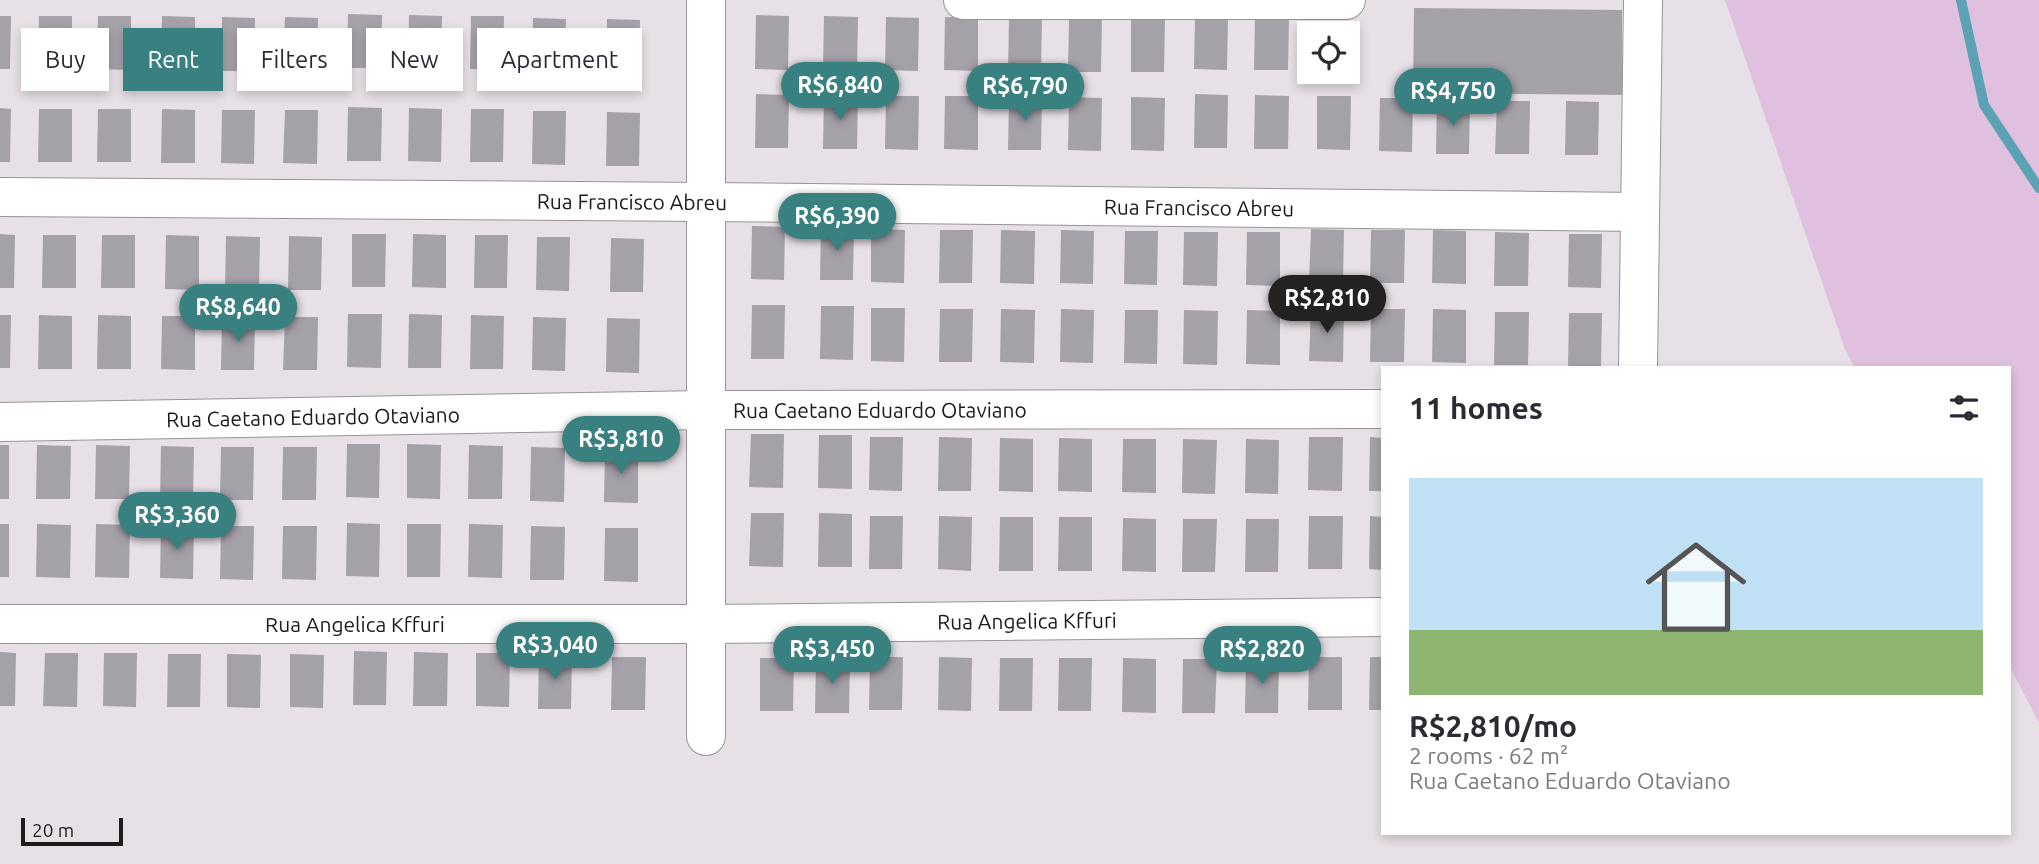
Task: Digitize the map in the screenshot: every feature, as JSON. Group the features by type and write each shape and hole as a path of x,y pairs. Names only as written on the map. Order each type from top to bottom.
{"street":[{"path":"706,0 706,736"},
{"path":"963,0 1346,0"},
{"path":"1638,366 1643,0"},
{"name":"Rua Francisco Abreu","path":"0,197 1640,212"},
{"name":"Rua Caetano Eduardo Otaviano","path":"0,422 706,410 1381,409"},
{"name":"Rua Angelica Kffuri","path":"0,624 706,624 1381,617"}],"shaded area":[{"path":"1725,0 2039,0 2039,723 2011,669 2011,366 1854,366 1845,349"}],"building":[{"path":"1414,8 1622,10 1622,95 1413,93"},
{"path":"348,14 382,15 382,28 366,28 366,68 352,68 352,28 348,28"},
{"path":"409,15 442,16 442,28 409,28"},
{"path":"756,15 789,16 788,70 755,69"},
{"path":"1195,15 1228,16 1227,70 1194,69"},
{"path":"0,16 11,16 10,69 0,69"},
{"path":"39,16 72,16 72,28 39,28"},
{"path":"98,16 131,16 131,28 123,28 123,70 109,69 109,28 98,28"},
{"path":"162,16 195,17 195,28 162,28"},
{"path":"471,16 504,16 504,28 477,28 477,69 470,69"},
{"path":"824,16 858,17 857,70 823,70"},
{"path":"1255,16 1289,17 1288,70 1254,70"},
{"path":"222,17 255,18 255,28 237,28 237,71 223,71"},
{"path":"285,17 318,18 318,28 285,28"},
{"path":"886,17 919,18 918,71 885,70"},
{"path":"945,17 978,18 978,71 944,70"},
{"path":"533,18 566,19 566,28 533,28"},
{"path":"1009,18 1042,18 1041,71 1008,71"},
{"path":"1069,18 1102,19 1101,72 1068,72"},
{"path":"1131,18 1165,19 1164,72 1131,72"},
{"path":"607,19 640,20 640,28 607,28"},
{"path":"756,94 789,95 788,148 755,148"},
{"path":"1195,94 1228,95 1227,148 1194,148"},
{"path":"824,95 858,96 857,149 823,149"},
{"path":"1255,95 1289,96 1288,149 1254,149"},
{"path":"886,96 919,96 918,150 885,149"},
{"path":"945,96 978,96 978,150 944,149"},
{"path":"1317,96 1351,96 1350,150 1317,149"},
{"path":"1009,97 1042,97 1041,150 1008,150"},
{"path":"1069,97 1102,98 1101,151 1068,150"},
{"path":"1131,97 1165,98 1164,151 1131,150"},
{"path":"1380,98 1413,98 1412,152 1379,151"},
{"path":"1437,101 1470,101 1469,154 1436,154"},
{"path":"1497,101 1530,101 1529,154 1495,154"},
{"path":"1566,101 1599,102 1598,155 1565,155"},
{"path":"348,107 382,108 381,161 347,161"},
{"path":"0,108 11,109 10,162 0,162"},
{"path":"409,108 442,109 441,162 408,161"},
{"path":"39,109 72,109 72,162 38,162"},
{"path":"98,109 131,109 131,162 97,162"},
{"path":"162,109 195,110 195,163 161,163"},
{"path":"471,109 504,109 503,162 470,162"},
{"path":"222,110 255,110 254,164 221,163"},
{"path":"285,110 318,110 317,164 283,163"},
{"path":"533,111 566,111 565,165 532,164"},
{"path":"607,112 640,113 639,166 606,166"},
{"path":"752,226 785,227 784,280 751,279"},
{"path":"821,227 854,227 853,280 820,280"},
{"path":"871,229 905,230 904,283 871,282"},
{"path":"1311,229 1344,230 1343,283 1309,282"},
{"path":"940,230 973,230 972,283 939,283"},
{"path":"1001,230 1035,231 1034,284 1000,283"},
{"path":"1061,230 1094,231 1093,284 1060,283"},
{"path":"1371,230 1405,230 1404,283 1370,283"},
{"path":"1433,230 1466,231 1466,284 1432,283"},
{"path":"1125,231 1158,231 1157,285 1124,284"},
{"path":"1184,232 1218,232 1217,286 1183,285"},
{"path":"1247,232 1280,232 1280,286 1246,285"},
{"path":"1495,232 1529,233 1528,286 1494,286"},
{"path":"0,234 15,235 14,288 0,288"},
{"path":"352,234 386,234 385,287 352,287"},
{"path":"413,234 446,235 446,288 412,287"},
{"path":"1569,234 1602,234 1601,288 1568,287"},
{"path":"43,235 76,235 76,288 42,288"},
{"path":"102,235 135,235 135,288 101,288"},
{"path":"166,235 199,236 199,290 165,289"},
{"path":"475,235 508,235 507,288 474,288"},
{"path":"226,236 260,237 259,290 225,290"},
{"path":"289,236 322,237 321,290 288,290"},
{"path":"537,237 570,237 569,291 536,290"},
{"path":"611,238 644,239 643,292 610,292"},
{"path":"752,305 785,305 784,359 751,359"},
{"path":"821,306 854,306 853,360 820,359"},
{"path":"871,308 905,308 904,362 871,361"},
{"path":"1311,308 1344,308 1343,362 1309,361"},
{"path":"940,309 973,309 972,362 939,362"},
{"path":"1001,309 1035,310 1034,363 1000,362"},
{"path":"1061,309 1094,310 1093,363 1060,362"},
{"path":"1371,309 1405,309 1404,362 1370,362"},
{"path":"1433,309 1466,310 1466,363 1432,362"},
{"path":"1125,310 1158,310 1157,364 1124,363"},
{"path":"1184,310 1218,311 1217,365 1183,364"},
{"path":"1247,310 1280,311 1280,365 1246,364"},
{"path":"1495,312 1529,312 1528,365 1494,365"},
{"path":"1569,313 1602,313 1601,366 1568,366"},
{"path":"348,314 382,314 381,368 347,367"},
{"path":"409,314 442,315 441,368 408,368"},
{"path":"0,315 11,315 10,368 0,368"},
{"path":"39,315 72,316 72,369 38,369"},
{"path":"98,315 131,316 131,369 97,369"},
{"path":"471,315 504,316 503,369 470,369"},
{"path":"162,316 195,316 195,370 161,369"},
{"path":"222,317 255,317 254,370 221,370"},
{"path":"285,317 318,317 317,370 283,370"},
{"path":"533,317 566,318 565,371 532,370"},
{"path":"607,318 640,319 639,373 606,372"},
{"path":"751,434 784,434 783,488 749,487"},
{"path":"819,435 852,435 852,489 818,488"},
{"path":"870,437 903,437 902,491 869,490"},
{"path":"939,437 972,438 971,491 938,491"},
{"path":"1309,437 1343,437 1342,491 1308,490"},
{"path":"1370,437 1381,438 1381,491 1369,491"},
{"path":"1000,438 1033,439 1033,492 999,491"},
{"path":"1059,438 1092,439 1092,492 1058,491"},
{"path":"1123,439 1156,439 1156,493 1122,492"},
{"path":"1183,439 1217,440 1215,494 1182,493"},
{"path":"1246,439 1279,440 1278,494 1245,493"},
{"path":"347,444 380,444 379,498 346,497"},
{"path":"407,444 441,445 440,499 407,498"},
{"path":"0,445 9,445 9,499 0,499"},
{"path":"37,445 71,446 70,499 36,499"},
{"path":"96,445 130,446 129,499 95,499"},
{"path":"469,445 503,446 502,499 468,499"},
{"path":"161,446 194,447 193,500 160,499"},
{"path":"221,447 254,447 253,500 220,500"},
{"path":"283,447 317,447 316,500 282,500"},
{"path":"531,447 565,448 564,502 530,501"},
{"path":"605,449 638,450 638,503 604,502"},
{"path":"751,513 784,513 783,567 749,566"},
{"path":"819,513 852,514 852,567 818,567"},
{"path":"870,516 903,516 902,569 869,569"},
{"path":"939,516 972,517 971,571 938,569"},
{"path":"1309,516 1343,516 1342,569 1308,569"},
{"path":"1370,516 1381,517 1381,570 1369,569"},
{"path":"1000,517 1033,517 1033,571 999,571"},
{"path":"1059,517 1092,517 1092,571 1058,571"},
{"path":"1123,518 1156,519 1156,572 1122,571"},
{"path":"1183,519 1217,519 1215,572 1182,572"},
{"path":"1246,519 1279,519 1278,572 1245,572"},
{"path":"347,523 380,524 379,577 346,576"},
{"path":"0,524 9,524 9,577 0,577"},
{"path":"37,524 71,525 70,578 36,577"},
{"path":"96,524 130,525 129,578 95,577"},
{"path":"407,524 441,524 440,577 407,577"},
{"path":"469,524 503,525 502,578 468,577"},
{"path":"161,525 194,525 193,579 160,578"},
{"path":"221,526 254,526 253,580 220,579"},
{"path":"283,526 317,526 316,580 282,579"},
{"path":"531,526 565,527 564,580 530,580"},
{"path":"605,528 638,528 638,582 604,581"},
{"path":"354,651 387,652 386,705 353,705"},
{"path":"0,652 16,653 15,706 0,706"},
{"path":"414,652 448,653 447,706 413,706"},
{"path":"45,653 78,653 77,707 43,706"},
{"path":"104,653 137,653 136,707 103,706"},
{"path":"476,653 510,653 509,707 476,706"},
{"path":"168,654 201,654 200,707 167,707"},
{"path":"227,654 261,655 260,708 227,707"},
{"path":"290,654 324,655 323,708 290,707"},
{"path":"539,655 572,655 571,709 538,709"},
{"path":"612,657 646,657 645,710 611,710"},
{"path":"870,657 903,657 902,710 869,710"},
{"path":"939,657 972,658 971,711 938,710"},
{"path":"1309,657 1342,657 1342,710 1308,710"},
{"path":"1370,657 1381,657 1381,710 1369,710"},
{"path":"760,658 794,658 793,711 760,711"},
{"path":"1000,658 1033,658 1032,711 999,711"},
{"path":"1059,658 1092,658 1091,711 1058,711"},
{"path":"1123,658 1156,659 1156,713 1122,712"},
{"path":"816,659 850,659 849,713 815,713"},
{"path":"1183,659 1217,659 1215,713 1182,713"},
{"path":"1246,659 1279,659 1278,713 1245,713"}],"waterway":[{"path":"1961,0 1984,105 2039,188"}]}
